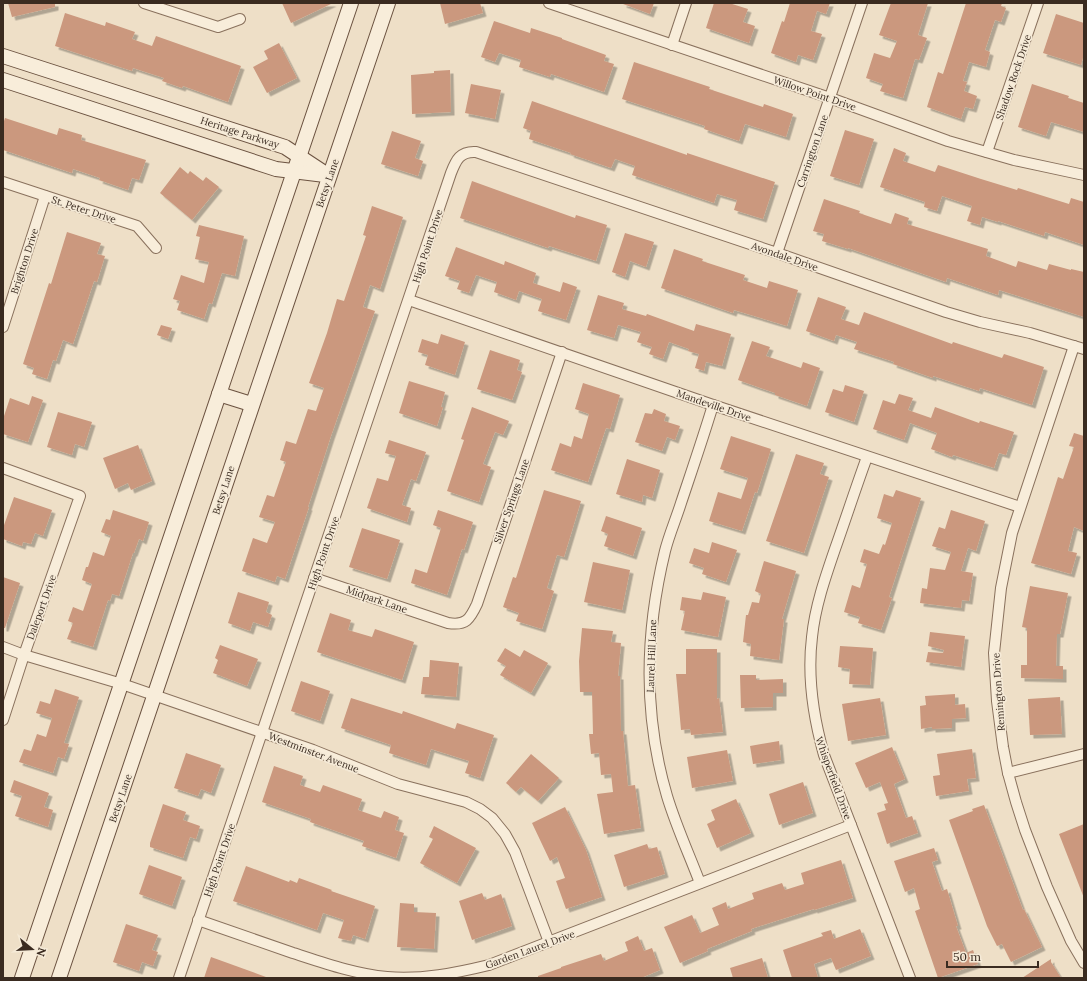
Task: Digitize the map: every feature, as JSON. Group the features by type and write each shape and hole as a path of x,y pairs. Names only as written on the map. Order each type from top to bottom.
{"main road":[{"path":"22,978 351,3"},
{"name":"Betsy Lane","path":"59,978 251,404 388,3"},
{"name":"Heritage Parkway","path":"3,56 285,147 329,176"},
{"path":"3,80 276,169 329,176"},
{"path":"219,394 251,404"}],"street":[{"path":"144,3 218,26 240,19"},
{"name":"Willow Point Drive","path":"549,3 830,98 948,140 1014,160 1084,175"},
{"path":"672,45 686,3"},
{"name":"Carrington Lane","path":"777,253 862,3"},
{"name":"Shadow Rock Drive","path":"987,152 1038,3"},
{"name":"High Point Drive","path":"179,978 456,162 464,154 470,152 476,152 487,156"},
{"name":"Avondale Drive","path":"487,156 777,253 946,312 980,322 1030,333 1084,349"},
{"name":"St. Peter Drive","path":"3,182 137,226 156,248"},
{"name":"Brighton Drive","path":"3,327 45,196"},
{"name":"Mandeville Drive","path":"409,300 713,405 1020,508"},
{"name":"Remington Drive","path":"1074,346 1020,508 1011,540 1001,588 994,653 997,701 1008,773 1025,830 1047,887 1071,941 1084,963"},
{"name":"Silver Springs Lane","path":"440,621 463,624 472,614 562,352"},
{"name":"Laurel Hill Lane","path":"700,883 673,814 660,770 650,705 649,646 653,612 666,550 713,405"},
{"name":"Whisperfield Drive","path":"867,457 823,585 812,636 810,653 811,691 819,740 906,977"},
{"name":"Daleport Drive","path":"3,468 80,496 24,655 3,720"},
{"name":"Midpark Lane","path":"314,578 440,621"},
{"name":"Westminster Avenue","path":"3,647 24,655 122,684 314,750 398,784 466,802 480,809 492,818 505,834 515,852 549,942"},
{"path":"1008,773 1084,754"},
{"name":"Garden Laurel Drive","path":"198,920 325,963 358,972 387,977 434,976 462,972 489,965 851,825"}],"building":[{"path":"8,3 55,3 55,7 12,17"},
{"path":"282,3 333,3 291,23"},
{"path":"440,3 480,3 483,13 445,24"},
{"path":"623,3 654,3 650,14"},
{"path":"714,3 729,3 748,9 743,22 755,26 749,43 706,28"},
{"path":"790,3 830,3 826,14 817,11 811,31 822,34 813,60 798,55 796,62 771,53"},
{"path":"891,3 928,3 918,35 927,38 919,60 915,59 903,98 880,91 883,84 866,78 874,53 890,58 897,41 879,35"},
{"path":"966,3 1002,3 1001,6 1006,8 1001,22 995,20 985,50 990,52 986,67 969,62 963,81 967,82 964,91 977,96 973,109 965,107 961,119 927,107 938,72 943,74"},
{"path":"65,13 105,26 106,22 135,32 132,39 152,46 156,36 241,66 228,102 183,86 182,88 162,81 164,78 133,68 132,71 55,46"},
{"path":"1056,14 1084,23 1084,54 1081,65 1043,53"},
{"path":"494,21 530,33 531,28 606,55 604,61 614,64 604,92 551,74 550,77 519,67 521,60 499,53 495,62 481,57"},
{"path":"279,43 297,78 267,93 253,67 268,59 264,51"},
{"path":"634,62 710,87 709,89 763,107 764,104 793,114 786,137 745,124 739,141 704,129 705,126 622,99"},
{"path":"450,70 451,112 412,114 411,75"},
{"path":"471,84 501,90 495,119 465,113"},
{"path":"1032,84 1069,96 1068,98 1084,103 1084,132 1051,122 1046,136 1018,127"},
{"path":"532,101 687,155 687,153 775,182 763,219 734,210 737,200 717,194 714,203 632,175 635,166 615,159 611,168 529,139 531,131 523,128"},
{"path":"5,118 57,135 59,128 82,135 81,140 146,160 139,180 132,178 128,190 99,180 100,178 73,169 72,173 3,150 3,124"},
{"path":"845,130 874,139 859,185 830,176"},
{"path":"392,131 421,141 415,158 423,161 418,176 381,164"},
{"path":"894,148 906,153 903,161 935,172 938,165 1017,190 1018,188 1069,204 1071,198 1084,202 1084,245 1045,232 1044,236 982,217 980,225 967,221 972,206 942,196 937,211 924,207 925,202 880,187"},
{"path":"180,167 188,174 190,171 203,181 206,177 219,187 192,220 160,193"},
{"path":"472,181 575,218 576,215 607,225 596,261 549,246 548,248 460,218"},
{"path":"824,199 860,211 859,213 891,224 895,213 909,218 907,224 988,249 986,256 1016,267 1018,261 1047,270 1049,264 1084,272 1084,317 999,290 998,295 947,278 946,282 848,248 822,241 824,234 813,231"},
{"path":"372,206 403,217 380,289 370,285 363,307 375,311 331,436 285,579 277,576 275,582 242,571 253,538 267,543 275,522 259,517 267,495 274,497 286,462 280,460 286,441 296,444 308,409 316,411 324,388 309,383 327,333 337,299 344,301 366,236 363,235"},
{"path":"199,225 244,236 235,276 222,273 212,304 209,303 204,319 177,310 180,301 173,299 181,275 204,283 209,262 195,259 200,237 196,236"},
{"path":"67,232 101,243 97,254 105,256 97,282 94,281 73,344 63,340 56,361 53,360 47,379 32,374 34,368 23,364 49,283 51,284"},
{"path":"625,233 654,242 646,267 630,261 625,277 612,272"},
{"path":"456,247 504,265 505,261 536,273 533,283 560,292 563,282 577,287 566,320 538,311 542,299 519,291 516,300 494,292 497,282 476,275 469,293 457,289 460,281 445,276"},
{"path":"674,249 703,259 702,261 745,275 743,280 767,288 769,281 798,290 787,326 734,310 733,313 661,288"},
{"path":"598,295 624,303 622,309 646,316 647,314 694,331 696,324 731,334 722,366 706,362 704,371 695,368 699,354 688,351 689,349 669,342 663,359 649,354 652,347 637,342 641,332 618,325 614,338 587,330"},
{"path":"818,297 846,307 841,319 859,325 864,312 952,344 953,342 1002,358 1004,354 1044,367 1032,405 980,388 979,391 933,376 933,378 893,364 894,362 854,349 857,342 836,335 834,341 806,331"},
{"path":"161,325 172,328 168,339 157,335"},
{"path":"441,334 465,342 455,375 425,365 428,355 418,352 422,339 438,344"},
{"path":"752,341 770,347 766,356 801,368 803,362 820,368 807,406 738,380"},
{"path":"490,350 520,360 517,370 522,372 512,400 477,389"},
{"path":"409,381 445,392 441,407 443,407 437,426 399,413"},
{"path":"583,383 620,395 610,429 606,428 588,482 551,470 560,443 571,447 574,436 582,439 589,414 575,409"},
{"path":"845,385 864,391 854,422 825,412 833,389 843,392"},
{"path":"899,394 913,398 908,410 931,418 935,407 979,423 980,421 1014,432 1006,455 999,453 994,468 953,455 952,457 931,449 937,433 910,423 904,440 873,429 883,400 895,404"},
{"path":"32,396 43,400 28,442 3,434 3,419 10,398 29,405"},
{"path":"472,407 509,421 503,435 495,432 483,464 491,467 479,502 447,491 464,440 461,439"},
{"path":"654,409 666,414 664,421 680,426 675,440 667,437 662,451 635,442 645,413 652,414"},
{"path":"58,412 92,422 84,447 75,444 72,455 47,447"},
{"path":"1074,433 1084,436 1084,531 1074,527 1068,551 1077,553 1071,574 1031,563 1058,477 1063,479 1074,447 1069,446"},
{"path":"731,436 771,449 757,493 755,492 742,531 709,521 718,492 741,499 748,478 720,469"},
{"path":"389,440 426,452 416,481 411,479 402,505 411,508 407,522 367,508 377,478 388,481 396,456 385,453"},
{"path":"138,445 152,481 131,490 128,483 115,489 103,458"},
{"path":"796,454 824,463 820,474 829,477 804,553 766,541"},
{"path":"627,459 660,470 652,498 643,495 642,502 616,494"},
{"path":"544,490 581,501 564,557 557,555 547,588 554,591 542,629 516,621 519,613 503,607 513,577 516,578"},
{"path":"896,490 921,498 889,597 892,598 881,630 858,623 860,617 844,612 852,585 860,588 867,564 860,562 864,549 879,554 883,544 885,545 892,523 877,518 884,494 893,497"},
{"path":"14,497 52,510 43,536 35,533 31,544 23,542 22,546 3,539 3,528"},
{"path":"113,510 149,522 143,541 139,539 133,553 119,596 112,594 110,601 108,600 93,647 67,639 73,623 68,621 73,607 83,611 92,584 82,580 93,552 104,556 111,536 101,532 106,519 110,520"},
{"path":"438,510 473,522 464,550 462,549 447,595 411,583 415,569 427,573 441,528 433,525"},
{"path":"951,510 985,521 976,551 968,548 961,571 973,573 969,601 962,600 961,608 920,603 922,588 927,589 930,568 945,570 951,552 932,546 939,527 945,529"},
{"path":"606,516 642,528 633,556 604,546 608,534 601,531"},
{"path":"362,528 400,540 387,579 349,567"},
{"path":"712,542 737,550 726,582 702,574 704,568 689,563 694,548 709,553"},
{"path":"764,561 796,571 782,619 784,619 779,660 750,656 751,644 743,642 746,615 748,615 752,602 759,603 761,594 755,591"},
{"path":"593,562 630,570 622,610 584,602"},
{"path":"3,577 20,583 5,628 3,628"},
{"path":"1030,586 1068,593 1060,634 1057,634 1056,666 1063,666 1063,679 1021,678 1021,665 1027,665 1027,628 1022,627"},
{"path":"238,592 269,602 266,612 272,615 268,627 253,622 250,631 228,623"},
{"path":"703,592 726,597 718,637 681,630 685,611 680,610 682,597 701,600"},
{"path":"330,613 351,620 348,630 372,637 375,629 414,642 402,680 317,652"},
{"path":"582,628 613,631 611,642 621,643 618,676 620,676 621,731 623,731 628,786 635,785 641,828 604,834 597,794 613,792 611,774 601,775 599,753 591,754 589,734 593,734 592,692 580,692 579,661"},
{"path":"930,632 965,636 961,667 926,662 928,652 943,653 944,650 928,646"},
{"path":"220,645 258,659 247,686 213,673 218,660 215,658"},
{"path":"840,646 873,648 870,685 849,684 850,669 838,667"},
{"path":"505,648 520,657 524,650 548,663 531,693 500,675 506,666 497,661"},
{"path":"686,649 717,649 717,699 719,698 723,732 691,735 690,729 681,730 676,674 686,674"},
{"path":"430,660 459,663 456,697 421,694 423,677 429,677"},
{"path":"740,675 756,675 756,680 783,679 783,693 773,693 773,707 741,708"},
{"path":"301,681 330,691 320,721 291,711"},
{"path":"55,689 79,697 64,743 69,744 64,759 58,757 53,773 19,762 24,749 31,751 37,734 46,737 52,718 36,713 40,701 50,704"},
{"path":"955,694 955,705 965,704 966,718 952,719 952,728 932,729 932,727 921,729 920,706 926,705 925,696"},
{"path":"1060,697 1062,734 1030,735 1028,699"},
{"path":"351,698 402,714 403,711 455,729 457,723 494,735 480,778 465,773 469,761 431,749 426,765 389,753 391,745 341,728"},
{"path":"880,698 886,735 848,741 842,704"},
{"path":"779,741 781,760 753,764 750,746"},
{"path":"892,747 905,779 894,784 906,818 912,816 918,833 887,844 877,813 886,810 884,804 888,803 880,782 866,788 855,763"},
{"path":"972,749 976,778 967,779 969,791 936,796 933,776 940,775 937,754"},
{"path":"727,750 733,781 692,788 687,757"},
{"path":"186,753 221,765 211,793 201,789 198,796 174,788"},
{"path":"531,754 559,778 538,801 521,787 516,792 506,783"},
{"path":"274,766 303,776 300,785 320,792 323,785 362,799 358,810 381,818 384,811 399,817 395,830 404,833 396,858 362,846 364,841 310,822 311,819 262,802"},
{"path":"14,780 49,793 44,807 53,810 48,827 15,816 22,796 10,792"},
{"path":"803,782 813,813 779,825 769,794"},
{"path":"736,799 751,833 717,848 707,824 715,820 711,810"},
{"path":"163,804 186,812 183,820 200,826 196,839 190,837 183,858 150,847"},
{"path":"984,805 1023,910 1024,909 1042,947 1011,962 1002,944 997,946 987,926 949,820"},
{"path":"565,807 586,850 602,897 566,909 556,881 565,878 557,857 550,861 532,823"},
{"path":"1084,824 1084,898 1059,834"},
{"path":"434,826 476,848 457,883 420,863 433,839 429,837"},
{"path":"647,844 649,849 657,847 665,874 624,887 614,855"},
{"path":"934,848 938,860 932,862 942,891 947,889 958,926 956,926 966,953 973,950 978,964 938,978 915,911 920,909 914,888 905,892 894,861"},
{"path":"841,860 853,898 751,929 752,931 707,949 708,951 680,963 664,927 692,915 700,933 719,925 712,908 726,902 728,909 754,899 752,893 782,883 785,890 804,884 801,873"},
{"path":"149,865 182,877 172,906 139,894"},
{"path":"246,866 289,882 290,880 297,883 299,878 375,906 365,939 353,935 351,941 338,938 344,920 323,913 317,930 233,901"},
{"path":"482,893 485,900 501,894 512,926 472,940 459,901"},
{"path":"400,903 414,904 414,912 436,913 434,949 397,947"},
{"path":"126,924 158,935 152,950 158,952 153,966 142,962 139,971 113,962"},
{"path":"860,929 871,956 836,970 831,958 814,964 818,978 792,978 783,950 823,936 821,933 831,930 834,939"},
{"path":"638,936 644,951 652,948 660,970 641,978 538,978 538,976 561,967 601,954 604,961 628,951 625,942"},
{"path":"211,957 266,977 266,978 204,978"},
{"path":"762,958 768,978 733,978 730,968"},
{"path":"1051,959 1051,962 1061,978 1022,978"}]}
